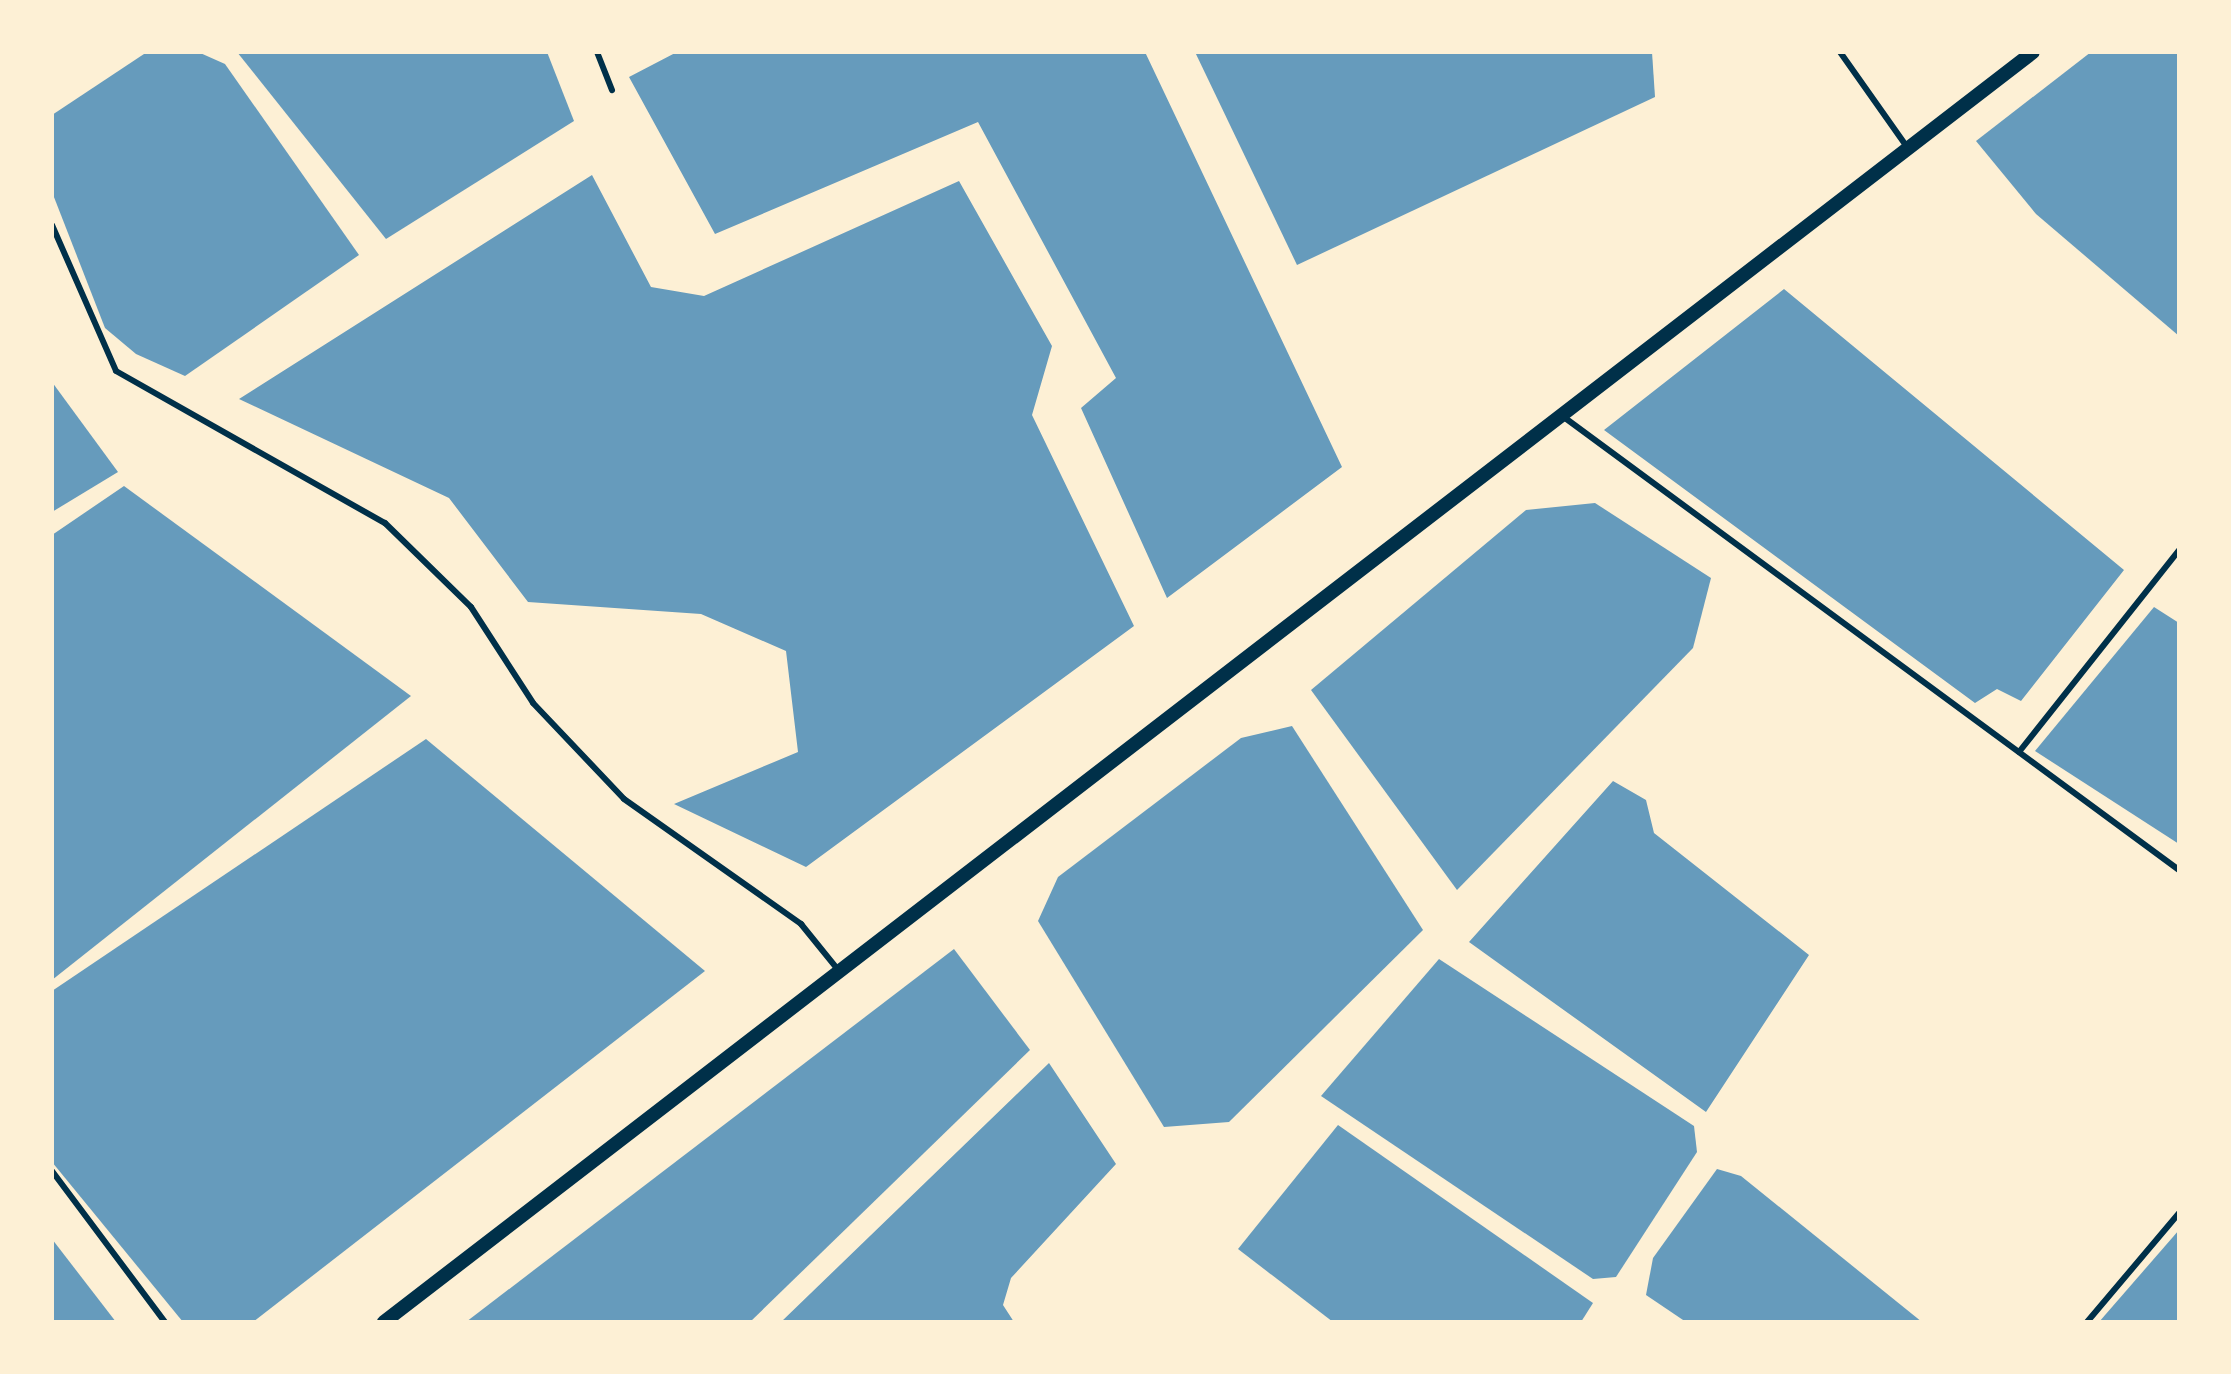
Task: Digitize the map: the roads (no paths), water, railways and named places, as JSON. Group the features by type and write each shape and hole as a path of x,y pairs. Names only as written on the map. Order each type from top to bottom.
{"street":[{"path":"384,1322 2033,52"}],"lane":[{"path":"597,52 612,90"},
{"path":"1840,52 1908,148"},
{"path":"52,225 116,371 385,523 471,607 533,703 624,799 801,924 839,971"},
{"path":"1561,415 2179,870"},
{"path":"2019,752 2179,550"},
{"path":"52,1171 165,1322"},
{"path":"2087,1322 2179,1213"}],"water":[{"path":"147,52 198,52 225,64 359,255 185,376 136,354 105,328 52,192 52,115"},
{"path":"237,52 547,52 574,121 386,239"},
{"path":"677,52 1145,52 1342,467 1167,598 1081,408 1116,378 978,122 715,234 629,77"},
{"path":"1195,52 1652,52 1655,97 1297,265"},
{"path":"2091,52 2179,52 2179,336 2036,214 1976,141"},
{"path":"592,175 651,287 704,296 959,181 1052,346 1032,415 1134,626 806,867 674,804 798,752 786,651 701,614 528,602 449,498 239,399"},
{"path":"1784,289 2124,570 2021,701 1997,689 1975,703 1604,430"},
{"path":"52,382 118,472 52,512"},
{"path":"124,486 411,696 52,980 52,535"},
{"path":"1595,503 1711,578 1693,648 1457,890 1311,690 1526,510"},
{"path":"2154,607 2179,623 2179,844 2035,751"},
{"path":"1292,726 1423,930 1229,1122 1164,1127 1038,921 1058,877 1241,738"},
{"path":"426,739 705,971 253,1322 183,1322 52,1162 52,991"},
{"path":"1613,781 1646,800 1654,833 1809,955 1706,1112 1469,942"},
{"path":"954,949 1030,1050 750,1322 466,1322"},
{"path":"1439,959 1694,1126 1697,1152 1616,1277 1593,1279 1321,1096"},
{"path":"1049,1063 1116,1164 1011,1278 1003,1305 1014,1322 781,1322"},
{"path":"1338,1125 1593,1303 1581,1322 1333,1322 1238,1249"},
{"path":"1717,1169 1741,1176 1922,1322 1686,1322 1646,1295 1653,1258"},
{"path":"2179,1230 2179,1322 2099,1322"},
{"path":"52,1239 116,1322 52,1322"}]}
